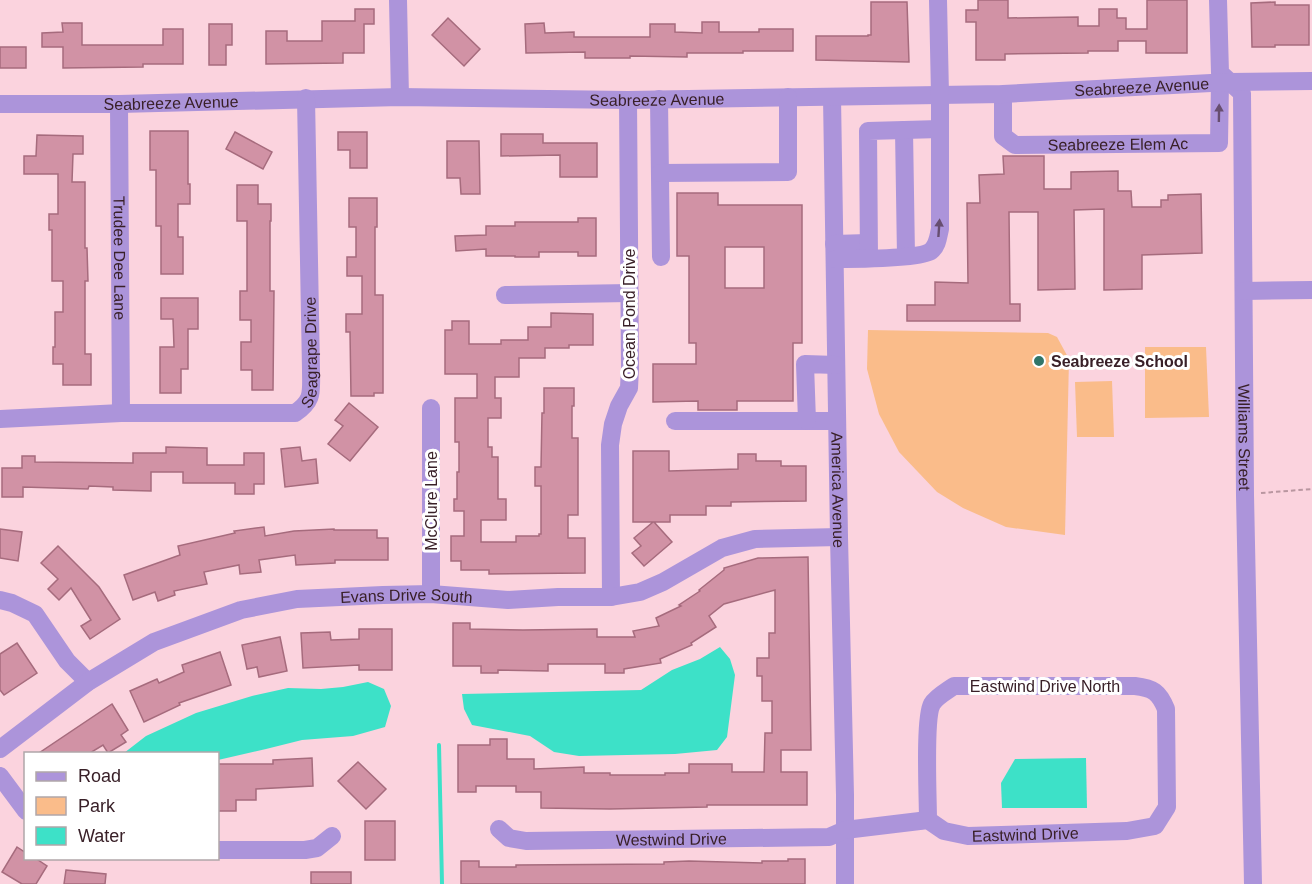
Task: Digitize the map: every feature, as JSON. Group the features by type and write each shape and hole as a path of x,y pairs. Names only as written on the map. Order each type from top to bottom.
{"street":[{"path":"398,0 400,97"},
{"path":"835,252 868,250 906,256 930,252 937,242 940,229 938,0"},
{"name":"Williams Street","path":"1218,0 1220,73 1225,83 1242,93 1245,495 1253,884"},
{"name":"Seabreeze Avenue","path":"0,105 400,97 788,98 1003,94 1312,81"},
{"name":"Seabreeze Elem Ac","path":"1003,94 1004,136 1015,145 1219,143 1225,83"},
{"name":"America Avenue","path":"832,97 845,884"},
{"name":"Seagrape Drive","path":"0,419 121,413 295,413 305,406 311,395 306,98"},
{"path":"660,173 788,172 788,98"},
{"name":"Ocean Pond Drive","path":"611,597 610,445 616,415 628,388 630,368 628,99"},
{"path":"659,99 661,257"},
{"name":"Trudee Dee Lane","path":"119,104 121,413"},
{"path":"868,250 868,131 940,129"},
{"path":"904,130 906,256"},
{"path":"1244,291 1312,290"},
{"path":"505,296 630,293"},
{"path":"807,421 805,364 836,365"},
{"name":"McClure Lane","path":"431,408 431,594"},
{"path":"675,421 837,421"},
{"name":"Evans Drive South","path":"0,749 88,682 154,642 241,610 297,599 383,595 431,594 508,600 611,597 640,592 663,582 722,548 755,539 839,537"},
{"path":"0,600 35,614 67,660 88,682"},
{"name":"Eastwind Drive North","path":"928,820 929,712 932,703 954,686 1150,688 1161,697 1167,709 1167,776"},
{"path":"0,776 24,808"},
{"name":"Eastwind Drive","path":"928,820 944,831 968,836 1127,831 1155,826 1167,807 1167,776"},
{"path":"845,830 928,820"},
{"name":"Westwind Drive","path":"499,829 509,838 526,841 828,837 845,830"},
{"path":"219,850 305,850 317,848 332,836"}],"path":[{"path":"1245,495 1312,489"}],"green space":[{"path":"868,330 1048,333 1057,337 1069,359 1065,535 1006,527 963,508 937,492 899,452 879,414 867,369"},
{"path":"1145,347 1206,347 1209,417 1145,418"},
{"path":"1112,381 1114,437 1077,437 1075,382"}],"water":[{"path":"720,647 730,659 735,675 727,737 717,750 675,754 579,756 554,752 530,736 472,725 464,709 462,694 641,690 672,670 700,659"},
{"path":"368,682 384,689 391,706 385,727 353,736 302,740 219,760 219,752 125,752 146,736 196,713 252,696 288,688 343,687"},
{"path":"1086,758 1087,808 1002,808 1001,783 1015,759"}],"building":[{"path":"978,0 1008,0 1008,18 1078,17 1078,26 1099,26 1099,9 1117,9 1117,18 1126,18 1126,29 1147,29 1147,0 1187,0 1187,53 1146,53 1146,41 1118,41 1118,51 1005,54 1005,60 976,60 976,22 966,22 966,10 978,10"},
{"path":"871,2 907,2 909,62 816,60 816,36 871,35"},
{"path":"1275,2 1275,5 1309,5 1309,45 1252,47 1251,3"},
{"path":"355,9 374,9 374,24 364,24 364,53 343,53 343,63 266,64 266,31 287,31 287,41 322,41 322,21 355,21"},
{"path":"448,18 480,49 464,66 432,35"},
{"path":"702,22 719,22 719,32 793,29 793,51 687,53 687,57 630,56 630,58 585,58 585,52 526,53 525,24 544,23 545,33 574,32 574,37 650,37 650,24 675,24 675,32 702,33"},
{"path":"62,23 82,23 82,45 163,45 163,29 183,29 183,64 63,68 63,47 42,47 42,33 63,32"},
{"path":"209,24 232,24 232,45 226,45 226,65 209,65"},
{"path":"0,47 26,47 26,68 0,68"},
{"path":"150,131 188,131 190,204 178,204 178,237 183,237 183,274 161,274 161,226 156,226 156,170 150,170"},
{"path":"235,132 272,152 263,169 226,149"},
{"path":"338,132 367,132 367,168 350,168 350,150 338,150"},
{"path":"501,134 543,134 543,143 597,143 597,177 560,177 560,155 501,156"},
{"path":"37,135 83,136 83,154 73,154 72,182 85,182 85,248 87,248 88,281 85,281 85,354 91,354 91,385 63,385 63,364 53,364 55,312 63,312 63,281 52,281 52,230 49,230 49,214 58,214 58,174 24,174 24,156 36,156"},
{"path":"447,141 479,141 480,194 461,194 460,178 447,178"},
{"path":"1003,156 1044,156 1044,189 1071,189 1071,172 1118,171 1118,191 1131,191 1132,207 1161,207 1161,200 1168,200 1168,195 1201,194 1202,253 1142,255 1142,289 1104,290 1104,209 1074,210 1075,289 1038,290 1038,212 1009,212 1010,304 1020,304 1020,321 907,321 907,305 935,305 935,282 968,283 967,203 980,203 979,175 1004,174"},
{"path":"237,185 258,185 258,204 271,204 270,291 274,291 273,390 252,390 252,370 241,370 241,342 251,342 251,320 240,320 240,291 247,291 247,221 237,221"},
{"path":"677,193 718,193 718,205 802,205 802,343 793,343 793,401 737,401 737,410 698,410 698,401 653,402 653,364 696,364 696,343 689,343 689,256 677,256","holes":["725,247 764,247 764,288 725,288"]},
{"path":"349,198 377,198 375,295 383,295 383,393 374,393 374,396 351,396 350,332 346,332 346,314 362,314 362,276 347,276 347,257 356,257 356,227 349,227"},
{"path":"578,218 596,218 596,256 578,256 578,252 539,252 539,257 486,256 486,249 456,251 455,236 486,235 486,226 515,226 515,222 578,222"},
{"path":"161,298 198,298 198,329 188,329 188,369 181,369 181,393 160,393 160,347 174,347 173,319 161,319"},
{"path":"551,313 593,314 593,345 545,348 545,358 519,358 519,377 495,377 495,398 501,398 501,418 488,418 488,447 492,447 492,457 498,457 498,499 506,499 506,520 481,520 481,542 516,542 516,536 539,536 541,534 541,486 535,486 535,467 541,467 544,388 574,388 572,438 578,438 578,515 568,515 568,538 585,538 585,573 489,574 489,570 461,570 461,561 451,561 451,536 464,536 464,511 454,511 454,499 457,499 457,472 459,472 459,442 455,442 455,398 477,398 477,374 445,374 445,330 452,330 452,321 469,321 469,344 501,344 501,340 528,340 528,327 551,327"},
{"path":"349,403 378,427 350,461 328,444 343,426 335,420"},
{"path":"166,447 207,448 207,465 244,465 244,453 264,453 264,484 254,484 254,494 235,494 235,483 183,483 183,472 151,472 151,491 113,490 113,487 89,486 88,489 23,487 23,497 2,497 2,468 22,468 22,456 35,456 35,462 133,463 133,453 166,453"},
{"path":"300,447 302,461 316,459 318,483 285,487 281,449"},
{"path":"633,451 669,451 669,471 738,469 738,454 756,454 756,461 781,461 781,466 806,466 806,501 731,502 731,506 706,506 706,515 670,515 670,522 654,522 672,542 644,566 632,553 641,546 634,538 653,522 633,522"},
{"path":"264,527 265,536 294,531 377,530 377,538 388,538 388,560 335,560 335,563 296,565 295,555 259,560 261,572 240,574 239,565 204,572 207,584 174,591 175,595 158,601 155,592 133,600 124,575 180,555 178,546 235,533 234,531"},
{"path":"0,529 22,532 18,561 0,558"},
{"path":"58,546 99,587 120,619 90,639 81,626 91,620 71,588 59,600 48,589 58,579 41,563"},
{"path":"808,557 811,750 781,750 781,772 807,772 807,805 541,808 541,792 516,792 516,786 476,786 476,792 458,792 458,745 490,745 490,739 507,739 507,759 534,759 534,769 584,767 584,773 665,775 665,773 689,773 689,764 732,764 732,772 764,772 765,733 772,733 772,701 762,701 762,676 757,676 757,658 769,658 769,633 775,633 775,590 724,604 709,616 716,627 691,643 692,645 660,659 661,663 624,669 624,673 605,673 605,664 548,664 548,671 498,670 498,673 481,673 481,666 453,666 453,623 470,623 470,629 597,629 597,637 635,637 633,631 659,626 656,618 681,606 679,605 700,591 724,568 758,558"},
{"path":"359,629 392,629 392,670 359,670 359,665 303,668 301,633 330,632 331,640 359,639"},
{"path":"280,637 287,671 259,677 257,667 247,669 242,645"},
{"path":"17,643 37,673 4,695 0,690 0,654"},
{"path":"220,652 231,685 179,703 180,705 144,722 130,691 157,679 159,683 184,672 182,665"},
{"path":"112,704 128,730 121,735 126,742 110,752 103,745 92,752 40,752"},
{"path":"312,758 313,786 256,789 256,800 236,800 236,811 219,811 219,764 273,764 273,760"},
{"path":"358,762 386,789 366,809 338,781"},
{"path":"365,821 395,821 395,860 365,860"},
{"path":"17,847 24,852 24,860 38,860 47,866 36,884 22,884 2,872"},
{"path":"788,859 805,859 805,884 461,884 461,861 479,861 479,867 516,867 516,865 664,864 664,862 689,861 762,863 762,861 788,861"},
{"path":"66,870 106,874 105,884 64,884"},
{"path":"311,872 351,872 351,884 311,884"}],"waterway":[{"path":"439,745 442,884"}],"place":[{"name":"Seabreeze School","path":"1039,361"}]}
